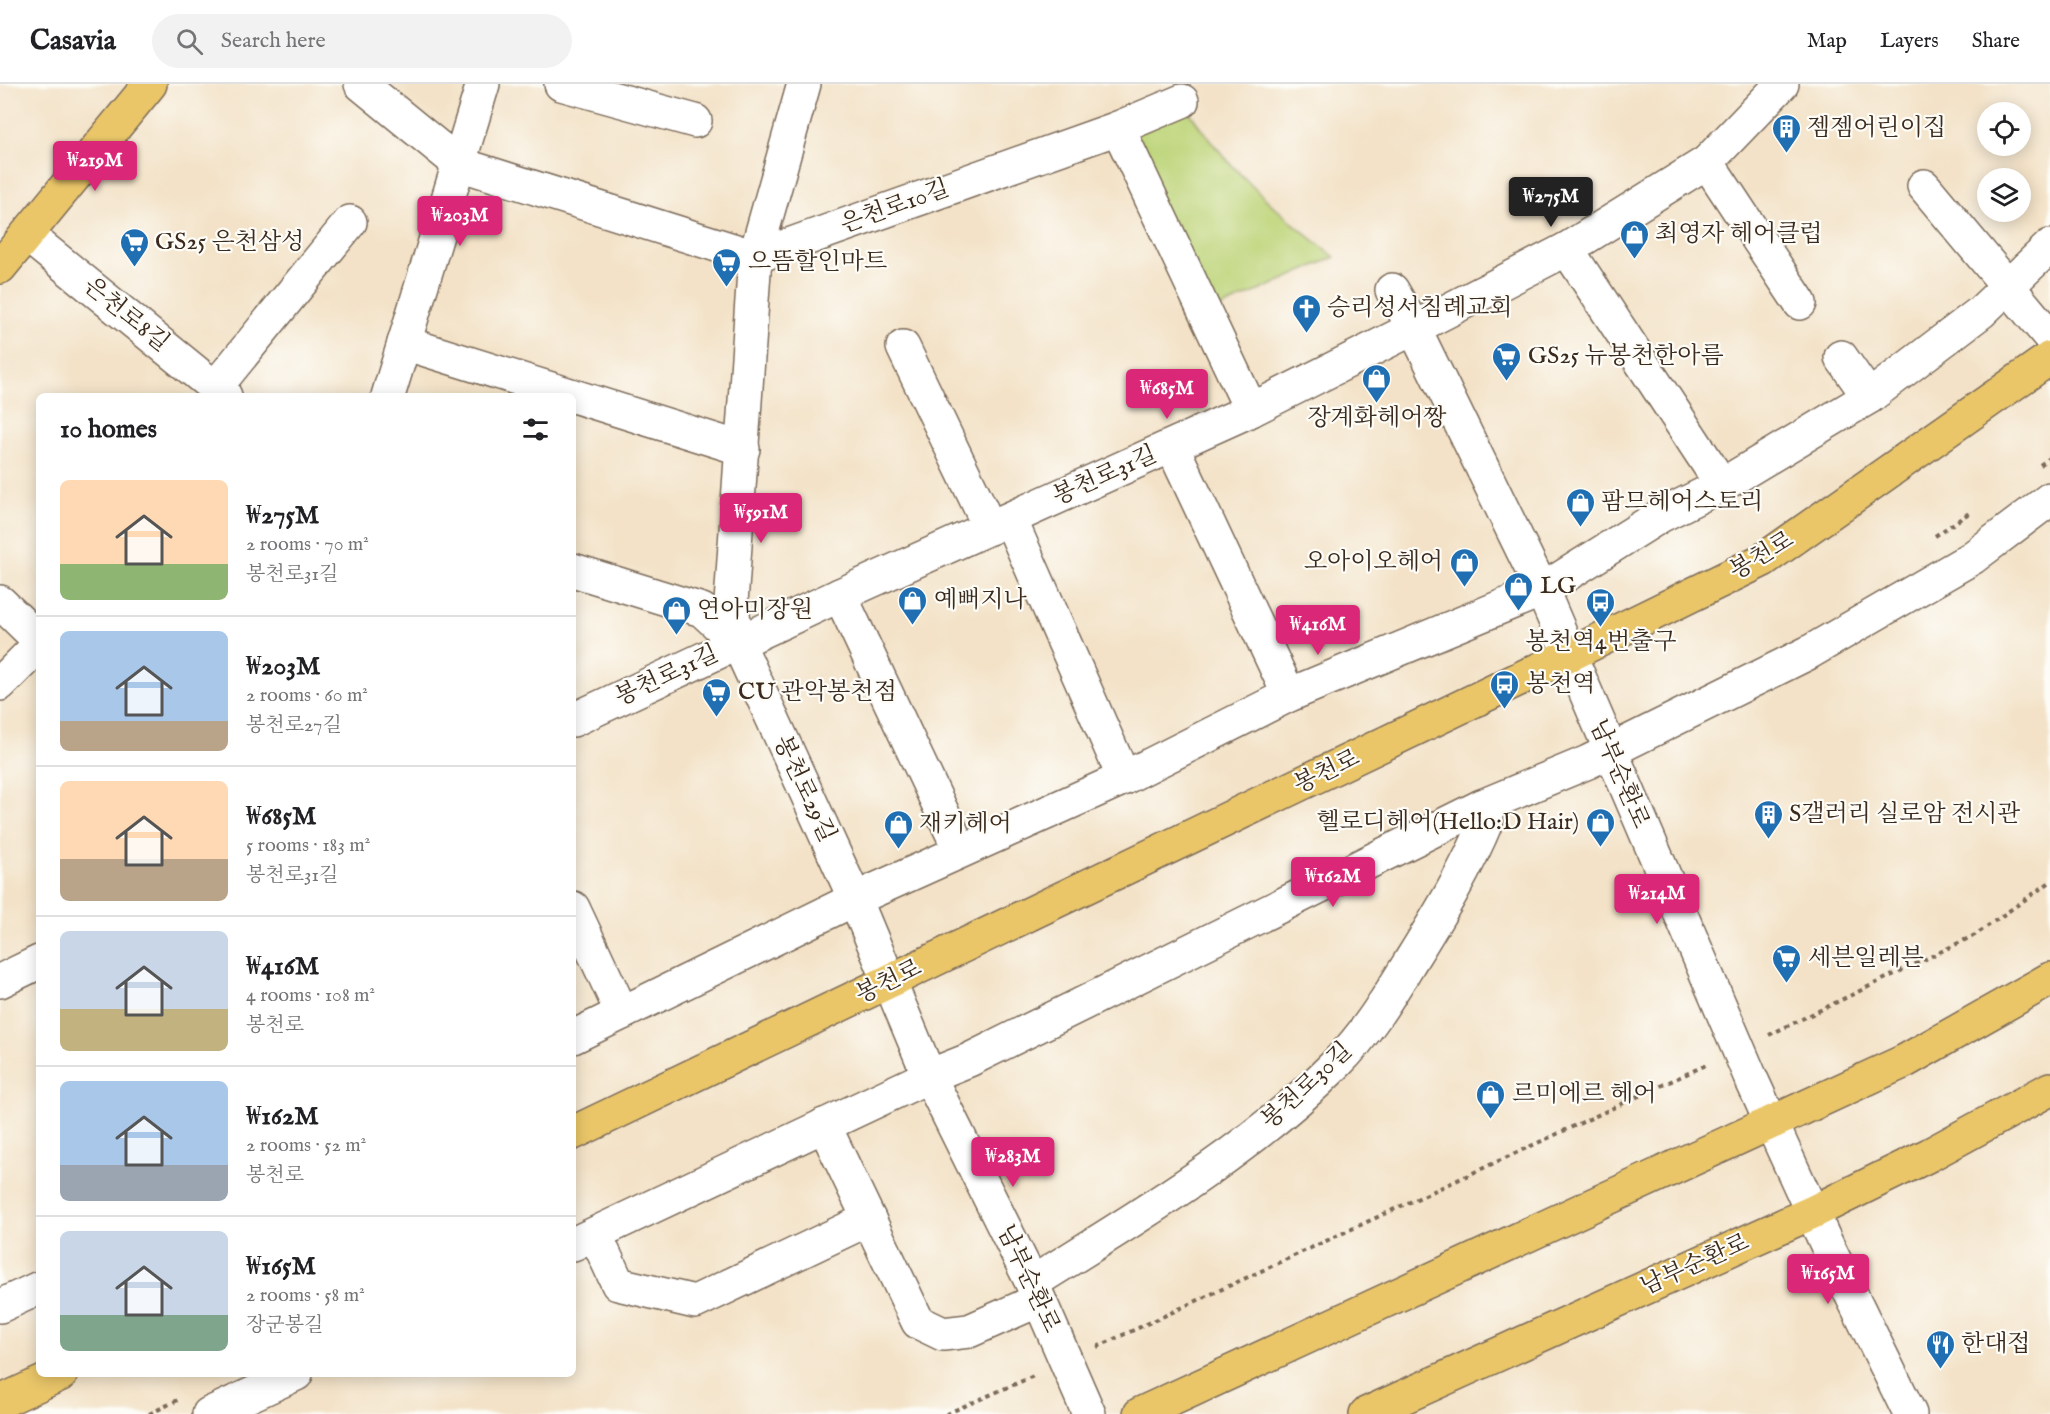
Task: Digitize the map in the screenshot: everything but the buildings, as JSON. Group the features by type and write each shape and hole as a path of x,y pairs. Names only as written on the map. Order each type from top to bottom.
{"main road":[{"path":"0,267 150,84"},
{"name":"봉천로","path":"576,1132 1569,656 1763,560 2050,358"},
{"path":"1140,1414 1905,1062 2050,979"},
{"name":"남부순환로","path":"1366,1414 1813,1212 1929,1155 2050,1089"},
{"path":"0,1402 54,1377"}],"street":[{"path":"361,84 459,164 755,257"},
{"path":"389,393 483,84"},
{"path":"561,84 695,121"},
{"name":"봉천로29길","path":"804,84 755,257 731,603 738,643 855,899 889,982"},
{"name":"봉천로31길","path":"576,719 840,595 1251,410 1567,249 1707,162 1782,84"},
{"name":"은천로10길","path":"755,257 1118,128 1182,101"},
{"path":"1118,128 1251,410"},
{"path":"1707,162 1800,303"},
{"path":"1924,186 2050,338"},
{"path":"220,392 350,222"},
{"name":"은천로8길","path":"27,235 220,392"},
{"path":"576,1036 855,899 1124,778 1289,695 1542,590 1660,516 1722,485 1869,397 2009,288 2050,246"},
{"path":"1567,249 1722,485"},
{"path":"1392,290 1414,328 1542,590 1569,656"},
{"path":"404,343 564,393"},
{"path":"903,347 1000,523 1124,778"},
{"path":"1841,357 1869,397"},
{"path":"576,397 743,449"},
{"path":"1172,446 1289,695"},
{"path":"869,1219 695,1302 618,1284 584,1239 929,1076 969,1060 1482,806 1610,752 1818,647 1972,558 2050,499"},
{"path":"576,571 702,610 738,643"},
{"path":"840,595 960,850"},
{"path":"0,602 36,637"},
{"path":"0,684 36,648"},
{"name":"남부순환로","path":"1569,656 1739,1049 1813,1212 1910,1414"},
{"name":"봉천로30길","path":"824,1125 918,1322 943,1334 969,1330 1035,1292 1175,1192 1278,1117 1338,1063 1368,1026 1434,923 1476,846 1487,820 1482,806"},
{"path":"576,915 621,1013"},
{"path":"3,976 36,963"},
{"name":"남부순환로","path":"889,982 929,1076 1035,1292 1089,1414"},
{"path":"0,1306 36,1289"},
{"path":"209,1414 265,1392 291,1377"}],"path":[{"path":"946,1414 1066,1361 1739,1049 1975,935 2050,882"}],"green space":[{"path":"1182,101 1215,146 1252,186 1335,257 1206,314 1118,128"}],"place":[{"name":"젬젬어린이집","path":"1786,154"},
{"name":"최영자 헤어클럽","path":"1634,260"},
{"name":"GS25 은천삼성","path":"134,268"},
{"name":"으뜸할인마트","path":"727,288"},
{"name":"승리성서침례교회","path":"1306,334"},
{"name":"GS25 뉴봉천한아름","path":"1507,382"},
{"name":"장계화헤어짱","path":"1377,404"},
{"name":"팜므헤어스토리","path":"1580,528"},
{"name":"오아이오헤어","path":"1464,588"},
{"name":"LG","path":"1519,612"},
{"name":"예뻐지나","path":"913,626"},
{"name":"봉천역4번출구","path":"1601,628"},
{"name":"연아미장원","path":"676,636"},
{"name":"봉천역","path":"1505,710"},
{"name":"CU 관악봉천점","path":"717,718"},
{"name":"S갤러리 실로암 전시관","path":"1768,840"},
{"name":"헬로디헤어(Hello:D Hair)","path":"1600,848"},
{"name":"재키헤어","path":"898,850"},
{"name":"세븐일레븐","path":"1787,984"},
{"name":"르미에르 헤어","path":"1491,1120"},
{"name":"한대접","path":"1940,1370"}]}
